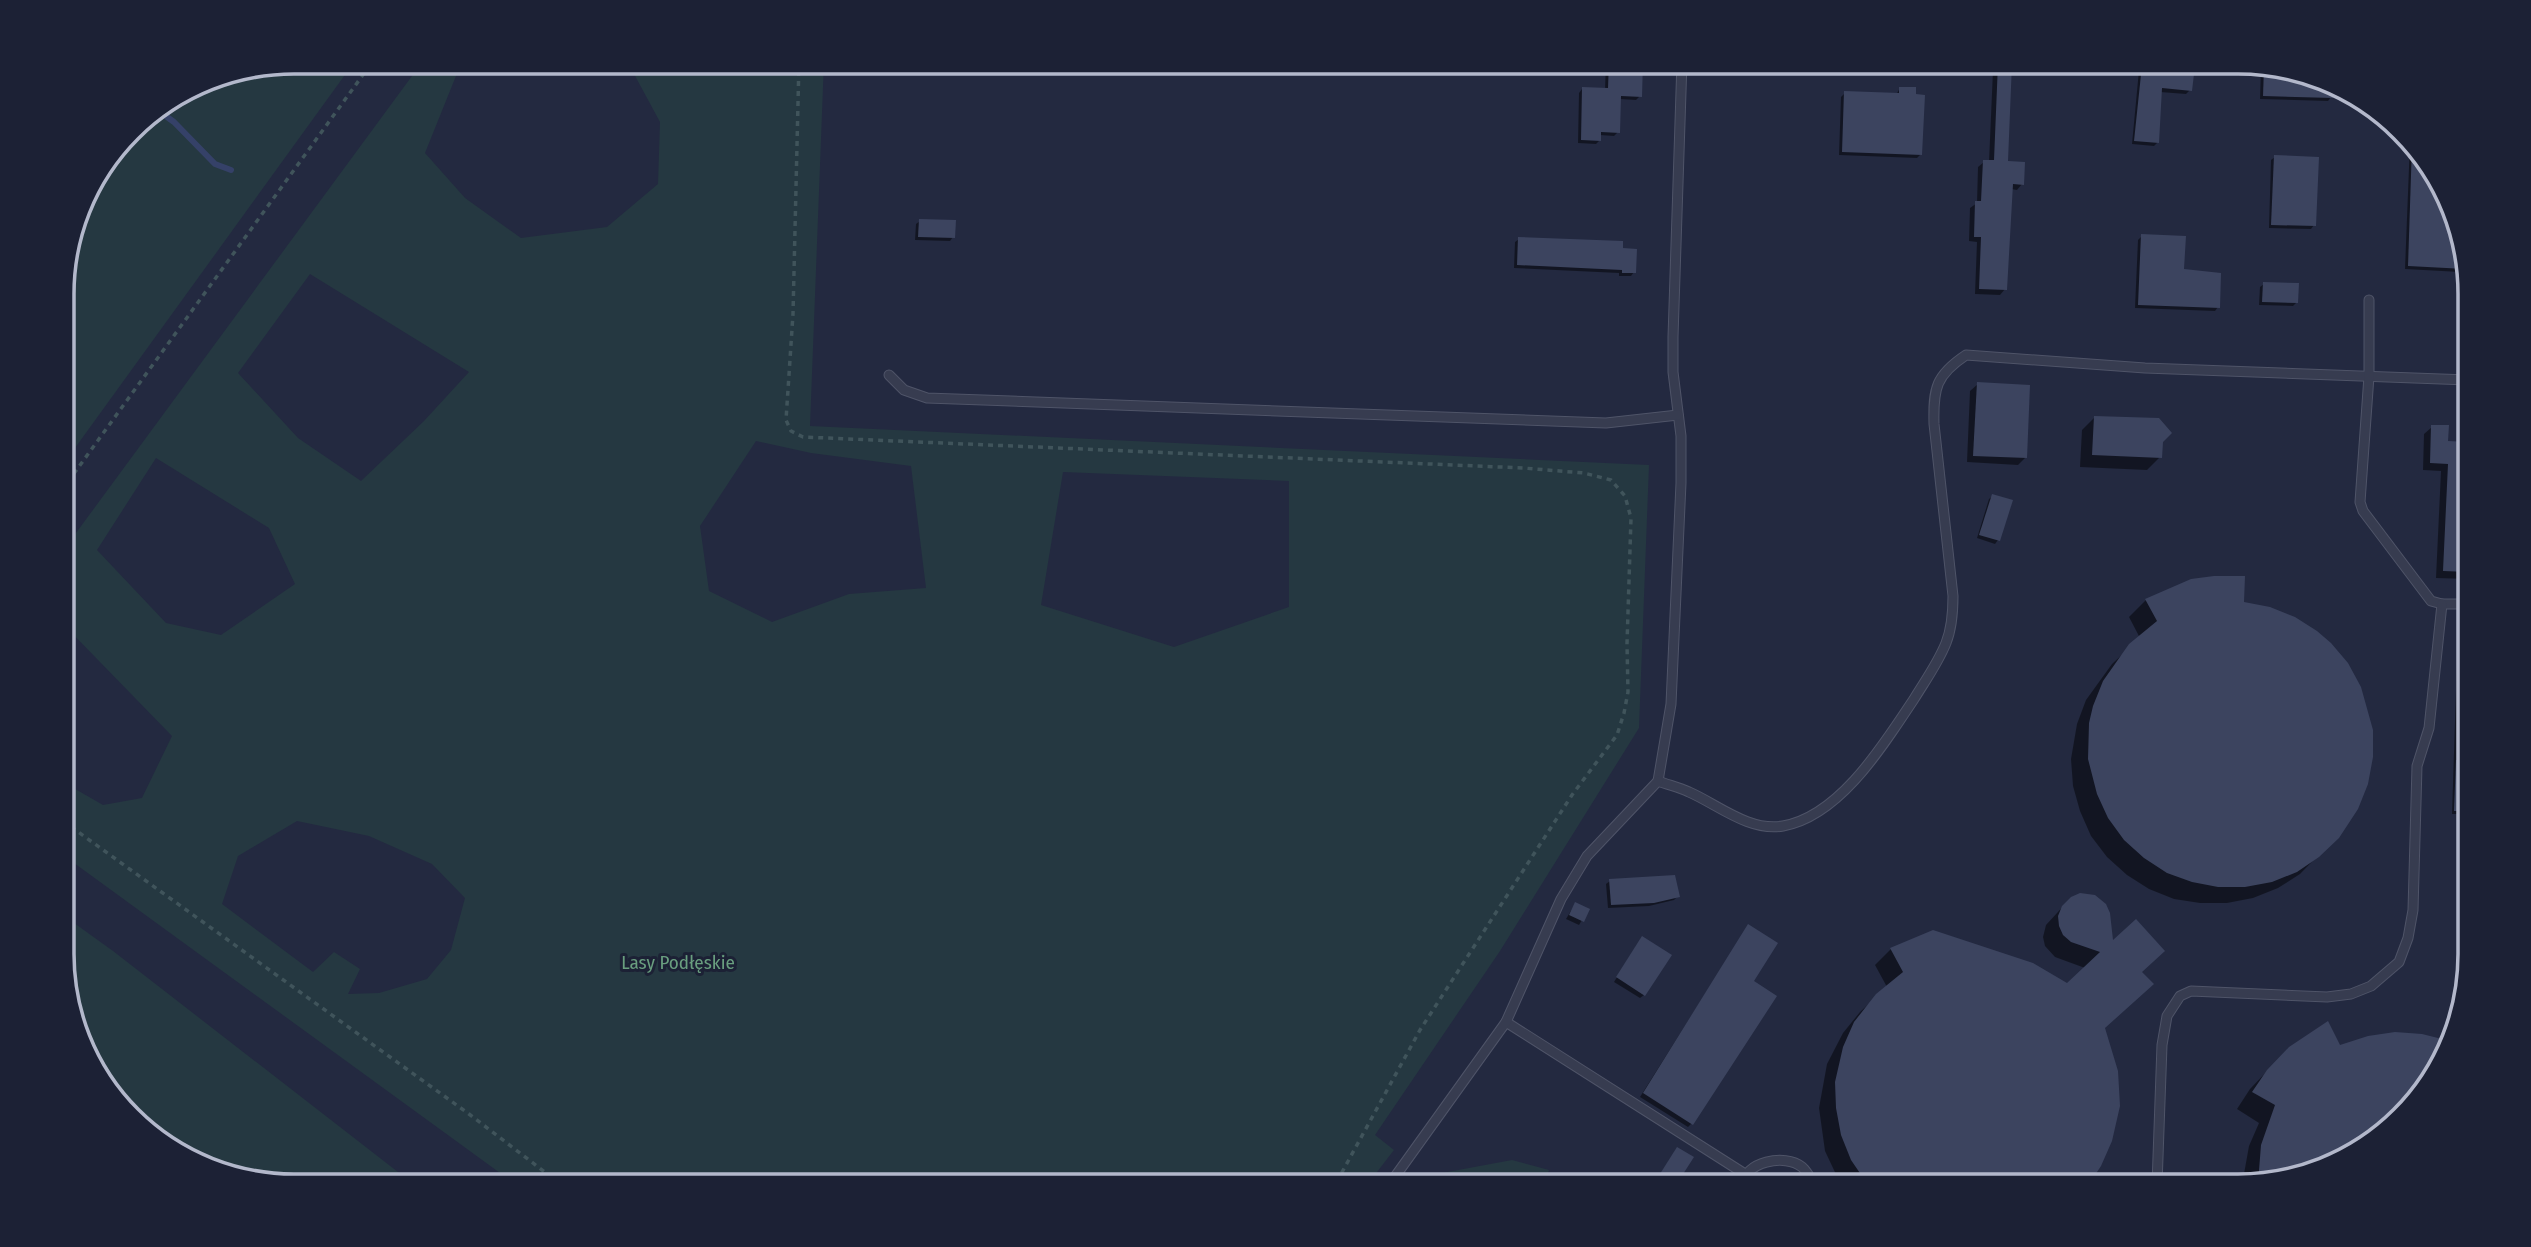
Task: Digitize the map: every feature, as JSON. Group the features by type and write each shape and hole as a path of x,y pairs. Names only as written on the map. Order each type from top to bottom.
{"lane":[{"path":"1397,1173 1506,1022 1561,899 1587,856 1658,781 1671,704 1681,483 1681,436 1673,372 1673,337 1682,74"},
{"path":"2368,300 2368,376 2361,485 2362,511 2431,601 2458,604"},
{"path":"1658,781 1689,792 1753,824 1782,827 1813,815 1841,794 1869,763 1937,662 1947,642 1952,621 1953,596 1934,424 1934,399 1937,382 1949,367 1966,355 2145,368 2458,380"},
{"path":"889,374 904,390 927,398 1606,423 1678,415"},
{"path":"2157,1173 2162,1045 2167,1017 2180,996 2192,991 2327,997 2351,994 2371,986 2399,962 2408,938 2413,910 2417,766 2429,728 2442,604"},
{"path":"1506,1022 1744,1173"},
{"path":"1746,1173 1749,1169 1766,1163 1787,1160 1803,1167 1807,1173"}],"path":[{"path":"74,473 364,74"},
{"path":"799,74 793,314 786,420 791,432 803,437 1560,471 1584,473 1611,480 1625,496 1631,518 1628,692 1617,735 1572,795 1420,1030 1341,1173"},
{"path":"74,829 469,1114 547,1174"}],"green space":[{"path":"346,74 74,449 75,265 90,209 119,160 148,128 160,119 183,103 223,85 265,75"},
{"name":"Lasy Podłęskie","path":"413,74 457,74 425,153 465,198 521,238 607,227 658,184 660,122 634,74 824,74 810,426 1649,465 1639,728 1500,951 1375,1135 1394,1150 1376,1173 501,1174 74,863 74,788 103,805 142,798 172,736 74,635 74,536","holes":["310,274 469,372 424,421 361,481 298,438 238,373","756,441 811,453 911,466 926,588 849,594 772,622 709,591 700,526","156,458 269,528 295,584 221,635 166,623 97,550","1063,472 1289,481 1289,607 1174,647 1041,605","297,821 369,836 432,864 465,898 451,950 427,979 379,993 348,994 360,969 334,952 313,972 222,904 238,856"]},
{"path":"74,923 400,1174 294,1174 251,1169 209,1157 160,1128 138,1109 119,1087 90,1038 75,982"},
{"path":"1512,1160 1549,1170 1548,1173 1440,1173"}],"building":[{"path":"1609,74 1643,74 1642,97 1621,96 1620,133 1601,132 1601,141 1581,140 1582,87 1608,88"},
{"path":"1998,74 2012,74 2008,161 2025,162 2024,185 2013,184 2007,290 1979,289 1981,237 1974,237 1975,201 1981,201 1983,160 1994,160"},
{"path":"2141,74 2194,74 2192,91 2162,88 2159,143 2134,141"},
{"path":"2264,76 2322,90 2333,98 2263,96"},
{"path":"1899,87 1916,87 1916,94 1925,95 1922,155 1842,152 1844,91 1899,93"},
{"path":"2274,155 2319,157 2316,226 2271,225"},
{"path":"2412,159 2441,209 2456,269 2408,266"},
{"path":"919,219 956,220 955,238 918,237"},
{"path":"2141,234 2186,236 2184,269 2221,273 2220,308 2138,305"},
{"path":"1518,237 1623,241 1623,248 1637,249 1636,273 1517,265"},
{"path":"2263,282 2299,283 2298,303 2262,302"},
{"path":"1977,382 2030,385 2027,458 1973,456"},
{"path":"2094,416 2159,418 2172,433 2163,442 2162,458 2092,455"},
{"path":"2431,425 2449,425 2448,441 2458,442 2458,572 2443,571 2448,464 2430,463"},
{"path":"1992,494 2013,500 2000,541 1979,535"},
{"path":"2245,576 2244,602 2270,607 2295,617 2331,643 2348,663 2361,687 2373,730 2373,757 2368,784 2358,809 2339,838 2319,857 2297,872 2272,882 2245,887 2218,887 2192,882 2167,873 2144,858 2124,840 2108,818 2097,794 2088,759 2089,723 2103,681 2129,644 2157,621 2145,599 2191,579"},
{"path":"2456,760 2458,811 2454,811"},
{"path":"1675,875 1680,897 1654,903 1611,905 1609,879"},
{"path":"2080,893 2095,895 2106,904 2110,913 2113,940 2136,919 2165,951 2142,972 2154,984 2105,1028 2118,1071 2120,1106 2112,1141 2096,1173 1860,1173 1851,1160 1841,1135 1835,1082 1843,1047 1854,1022 1876,994 1903,972 1890,948 1933,930 2033,963 2067,983 2100,952 2071,942 2063,935 2058,916 2062,906"},
{"path":"1575,902 1590,909 1584,922 1569,915"},
{"path":"1748,924 1778,943 1754,981 1777,996 1693,1125 1643,1093"},
{"path":"1642,936 1672,955 1645,996 1616,977"},
{"path":"2328,1021 2340,1045 2368,1036 2395,1032 2441,1039 2412,1087 2393,1109 2371,1128 2335,1151 2308,1162 2259,1172 2261,1145 2275,1105 2252,1092 2267,1070 2289,1047"},
{"path":"1677,1147 1694,1157 1684,1173 1660,1173"}],"waterway":[{"path":"165,116 215,164 231,170"}]}
